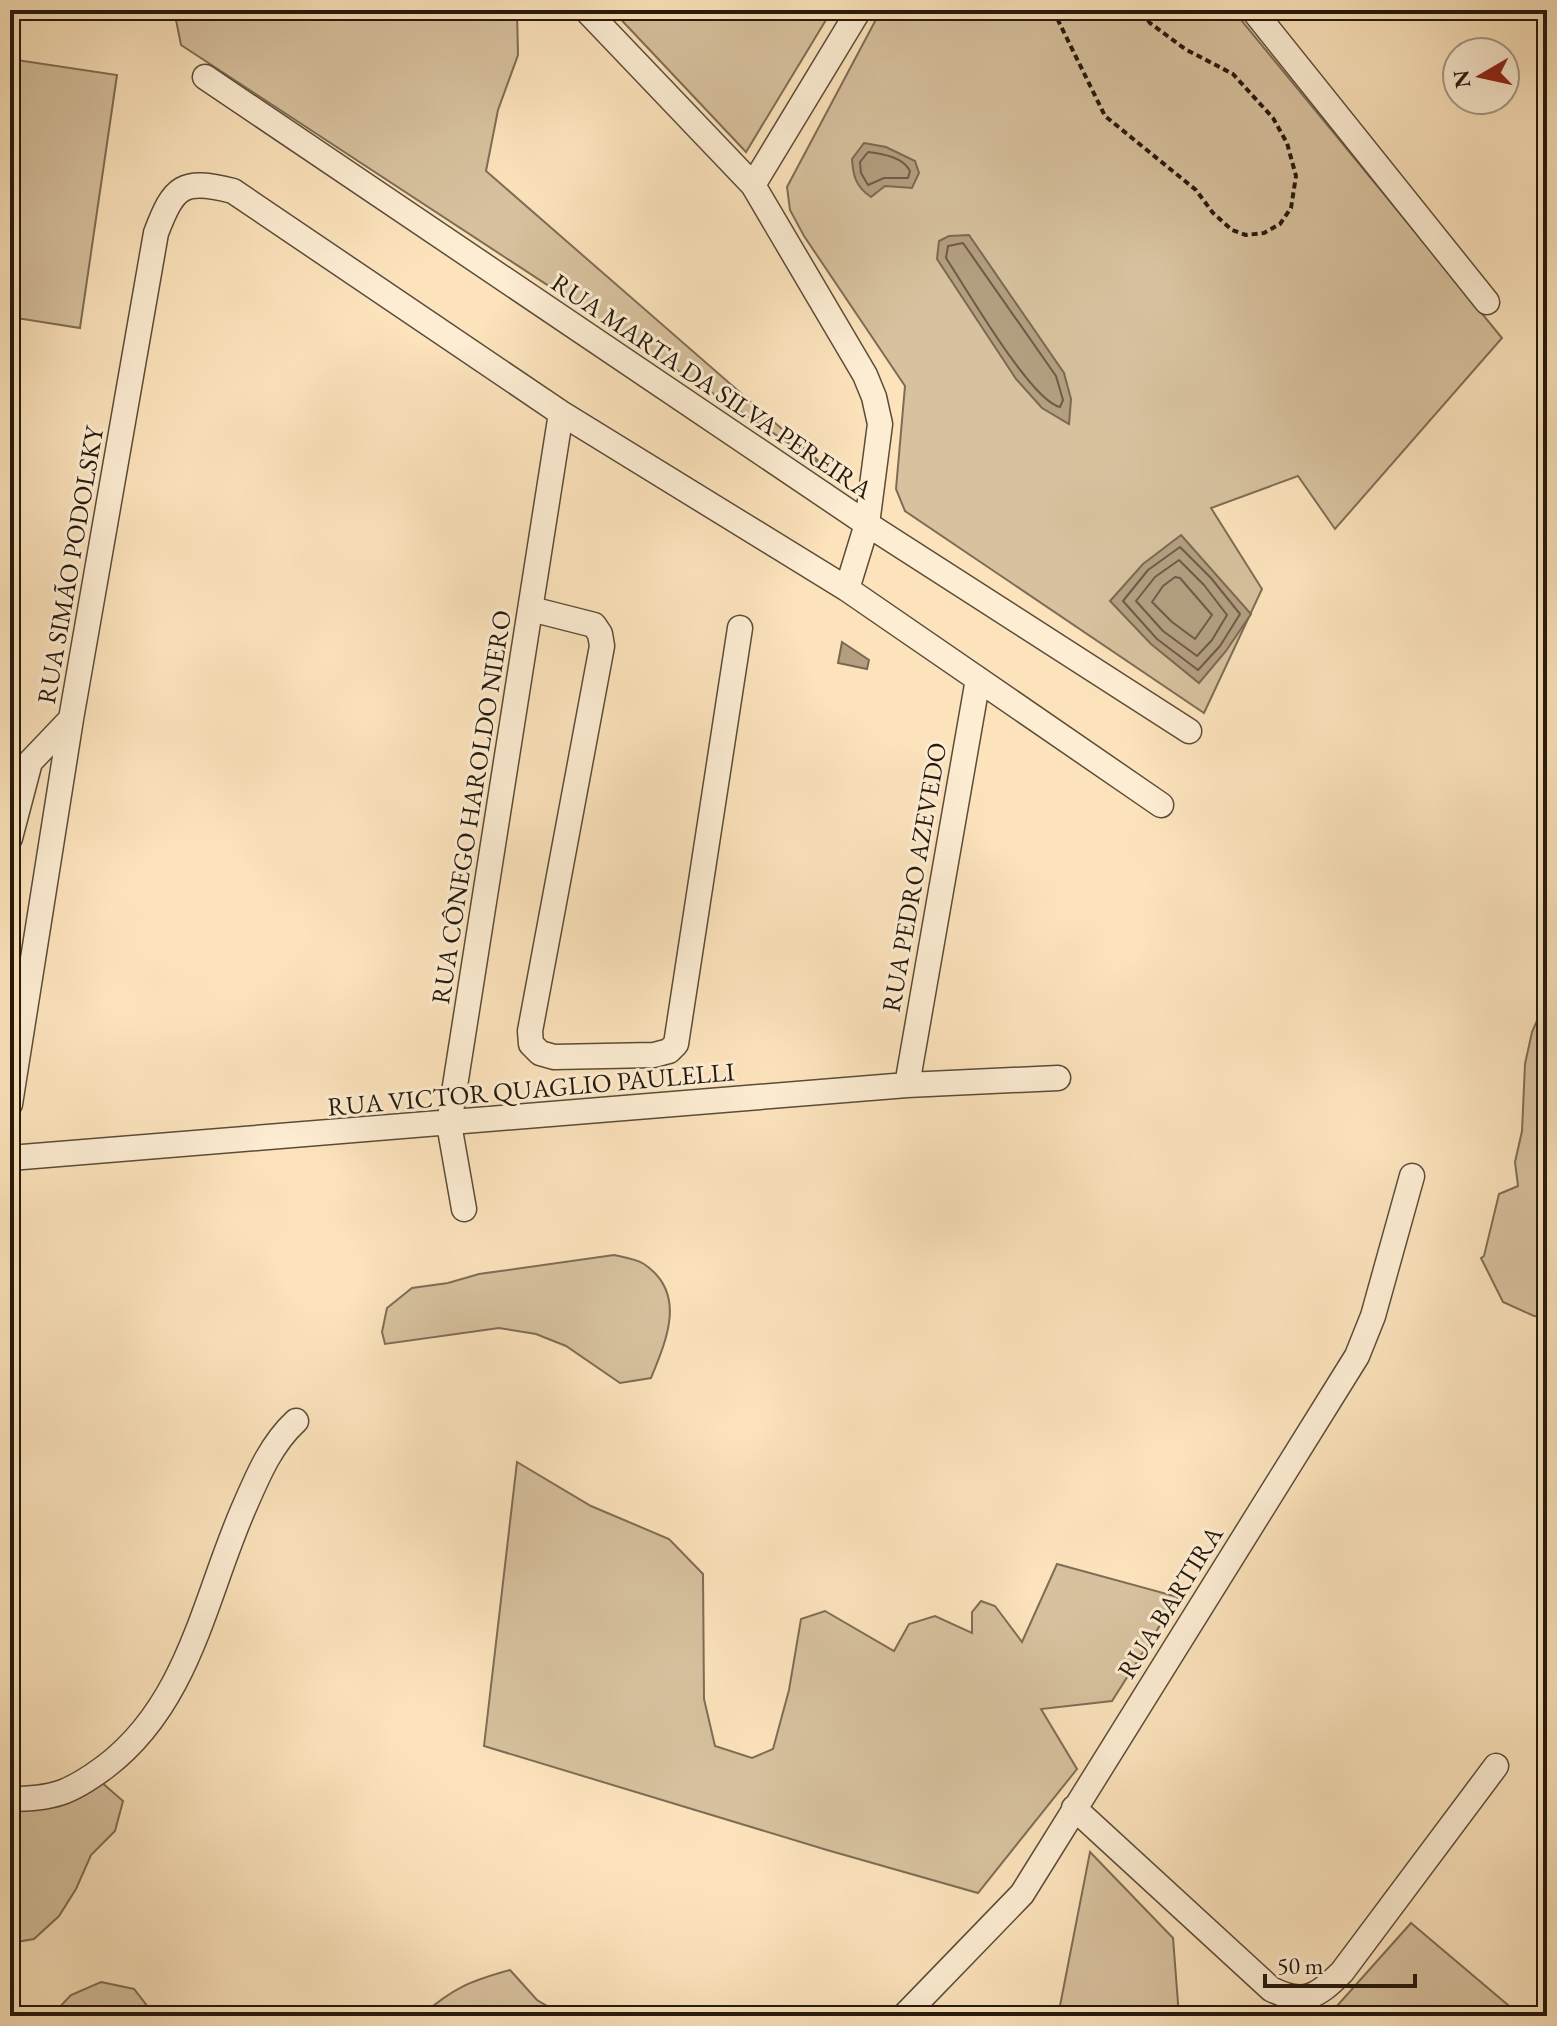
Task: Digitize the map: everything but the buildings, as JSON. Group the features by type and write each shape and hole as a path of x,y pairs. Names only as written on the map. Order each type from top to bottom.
{"street":[{"path":"586,10 753,185 865,375 880,424 867,524 847,589"},
{"path":"753,185 859,10"},
{"path":"1253,10 1487,302"},
{"name":"RUA MARTA DA SILVA PEREIRA","path":"207,78 867,524 1189,731"},
{"name":"RUA SIMÃO PODOLSKY","path":"10,1104 71,719 156,233 169,200 185,188 204,184 233,191 561,413"},
{"path":"561,413 847,589 1161,805"},
{"name":"RUA CÔNEGO HAROLDO NIERO","path":"464,1209 449,1124 561,413"},
{"path":"531,609 594,625 600,634 602,646 530,1031 531,1044 540,1053 554,1057 654,1055 669,1051 676,1044 740,628"},
{"name":"RUA PEDRO AZEVEDO","path":"907,1085 978,679"},
{"path":"10,838 30,762 71,719"},
{"name":"RUA VICTOR QUAGLIO PAULELLI","path":"10,1158 907,1085 1058,1078"},
{"name":"RUA BARTIRA","path":"904,2016 1022,1894 1357,1356 1373,1316 1412,1176"},
{"path":"13,1799 50,1798 87,1780 129,1749 158,1709 192,1650 252,1488 279,1437 296,1421"},
{"path":"1074,1808 1271,1989 1288,1998 1305,1998 1321,1992 1342,1972 1496,1766"}],"path":[{"path":"1053,10 1105,116 1196,190 1213,213 1232,230 1246,235 1264,233 1280,224 1291,208 1296,176 1287,143 1273,118 1233,74 1185,49 1150,23 1140,10"},
{"path":"10,1751 13,1799"}],"shaded area":[{"path":"174,10 517,10 518,55 498,110 486,171 828,469 181,45"},
{"path":"612,10 832,10 746,152"},
{"path":"881,10 1233,10 1502,338 1335,529 1298,476 1211,508 1262,589 1204,713 905,511 896,489 905,386 804,236 790,210 787,187"},
{"path":"10,59 117,75 80,328 10,317"},
{"path":"1547,998 1547,1317 1534,1316 1503,1302 1481,1258 1499,1194 1518,1186 1515,1162 1522,1131 1525,1064 1532,1032"},
{"path":"614,1255 644,1264 665,1289 670,1317 663,1348 651,1378 620,1383 566,1346 536,1334 499,1328 385,1344 382,1332 387,1308 412,1288 448,1283 479,1274"},
{"path":"517,1462 591,1506 669,1539 703,1574 704,1699 715,1746 752,1758 773,1749 789,1690 801,1619 825,1611 894,1651 909,1624 935,1616 972,1633 972,1612 981,1601 995,1606 1022,1642 1057,1564 1178,1597 1112,1701 1041,1709 1077,1769 978,1893 484,1746"},
{"path":"100,1781 123,1801 115,1831 91,1855 76,1889 59,1916 34,1939 10,1943 10,1805"},
{"path":"1090,1852 1173,1938 1179,2016 1058,2016"},
{"path":"1411,1923 1521,2016 1328,2016"},
{"path":"510,1970 537,2000 564,2016 421,2016 462,1987"},
{"path":"101,1982 134,1989 155,2016 51,2016 71,1995"}],"water":[{"path":"864,143 886,147 915,161 919,173 912,188 885,186 871,197 866,193 856,181 852,159"},
{"path":"969,235 1064,373 1071,399 1069,424 1042,408 1016,379 937,259 939,241 949,236"},
{"path":"1181,535 1251,614 1199,683 1151,644 1110,601 1143,564"},
{"path":"842,642 869,660 867,669 838,663"}]}
